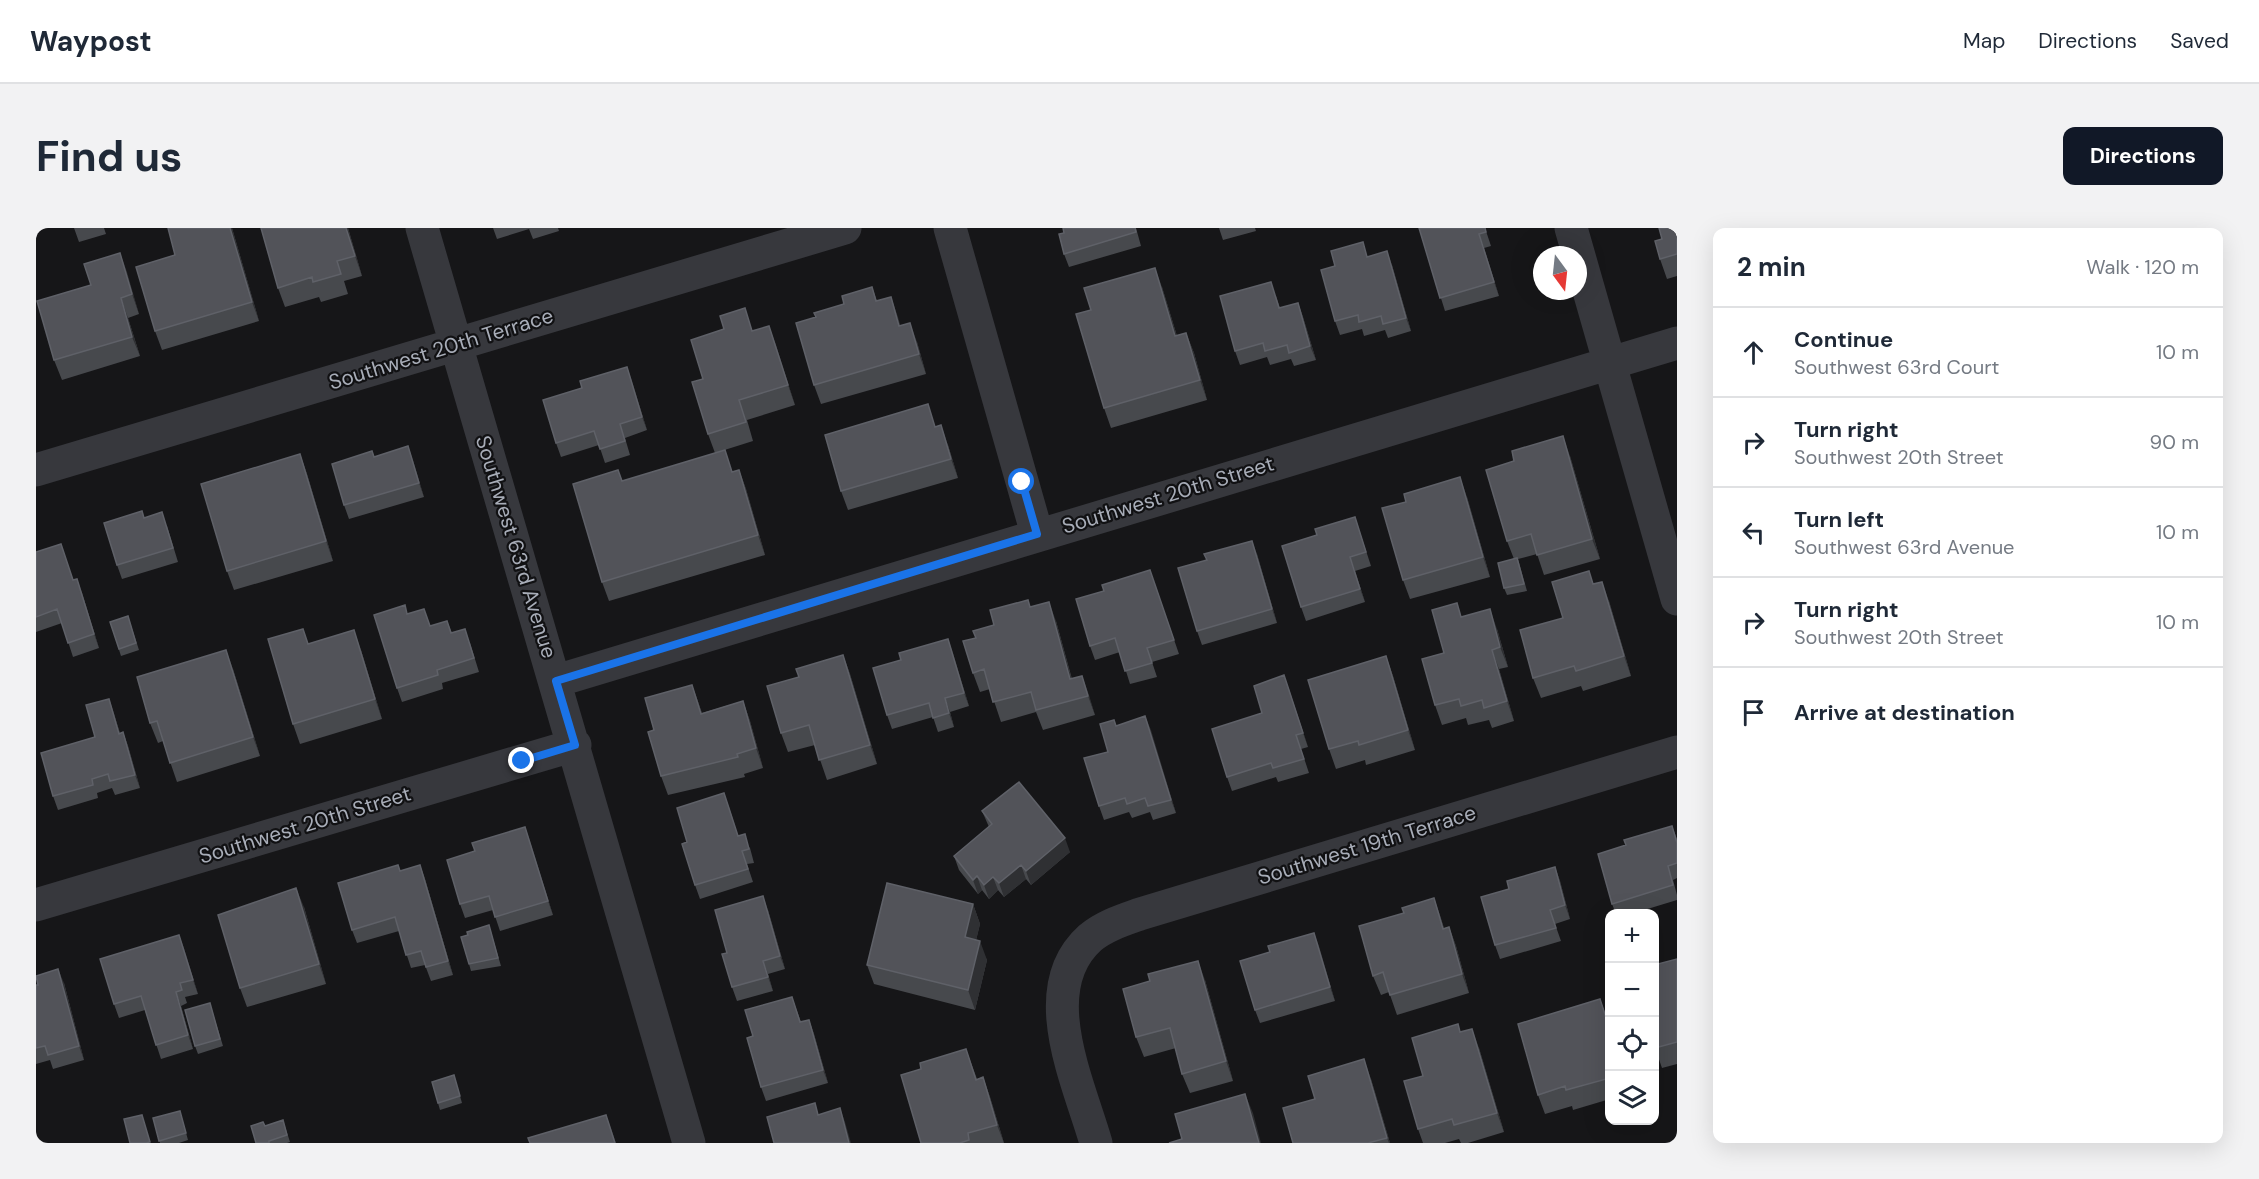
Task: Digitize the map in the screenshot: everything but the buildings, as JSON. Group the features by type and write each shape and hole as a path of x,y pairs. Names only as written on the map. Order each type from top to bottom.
{"street":[{"name":"Southwest 63rd Avenue","path":"422,228 575,745 688,1143"},
{"name":"Southwest 20th Terrace","path":"36,470 845,228"},
{"path":"950,228 1037,534"},
{"path":"1571,228 1677,599"},
{"name":"Southwest 20th Street","path":"556,681 1037,534 1677,343"},
{"name":"Southwest 20th Street","path":"36,905 575,745"},
{"name":"Southwest 19th Terrace","path":"1096,1143 1063,1027 1062,984 1072,961 1091,938 1105,928 1140,914 1677,752"}],"route":[{"path":"522,761 575,745 556,681 1037,534 1022,482"}]}
